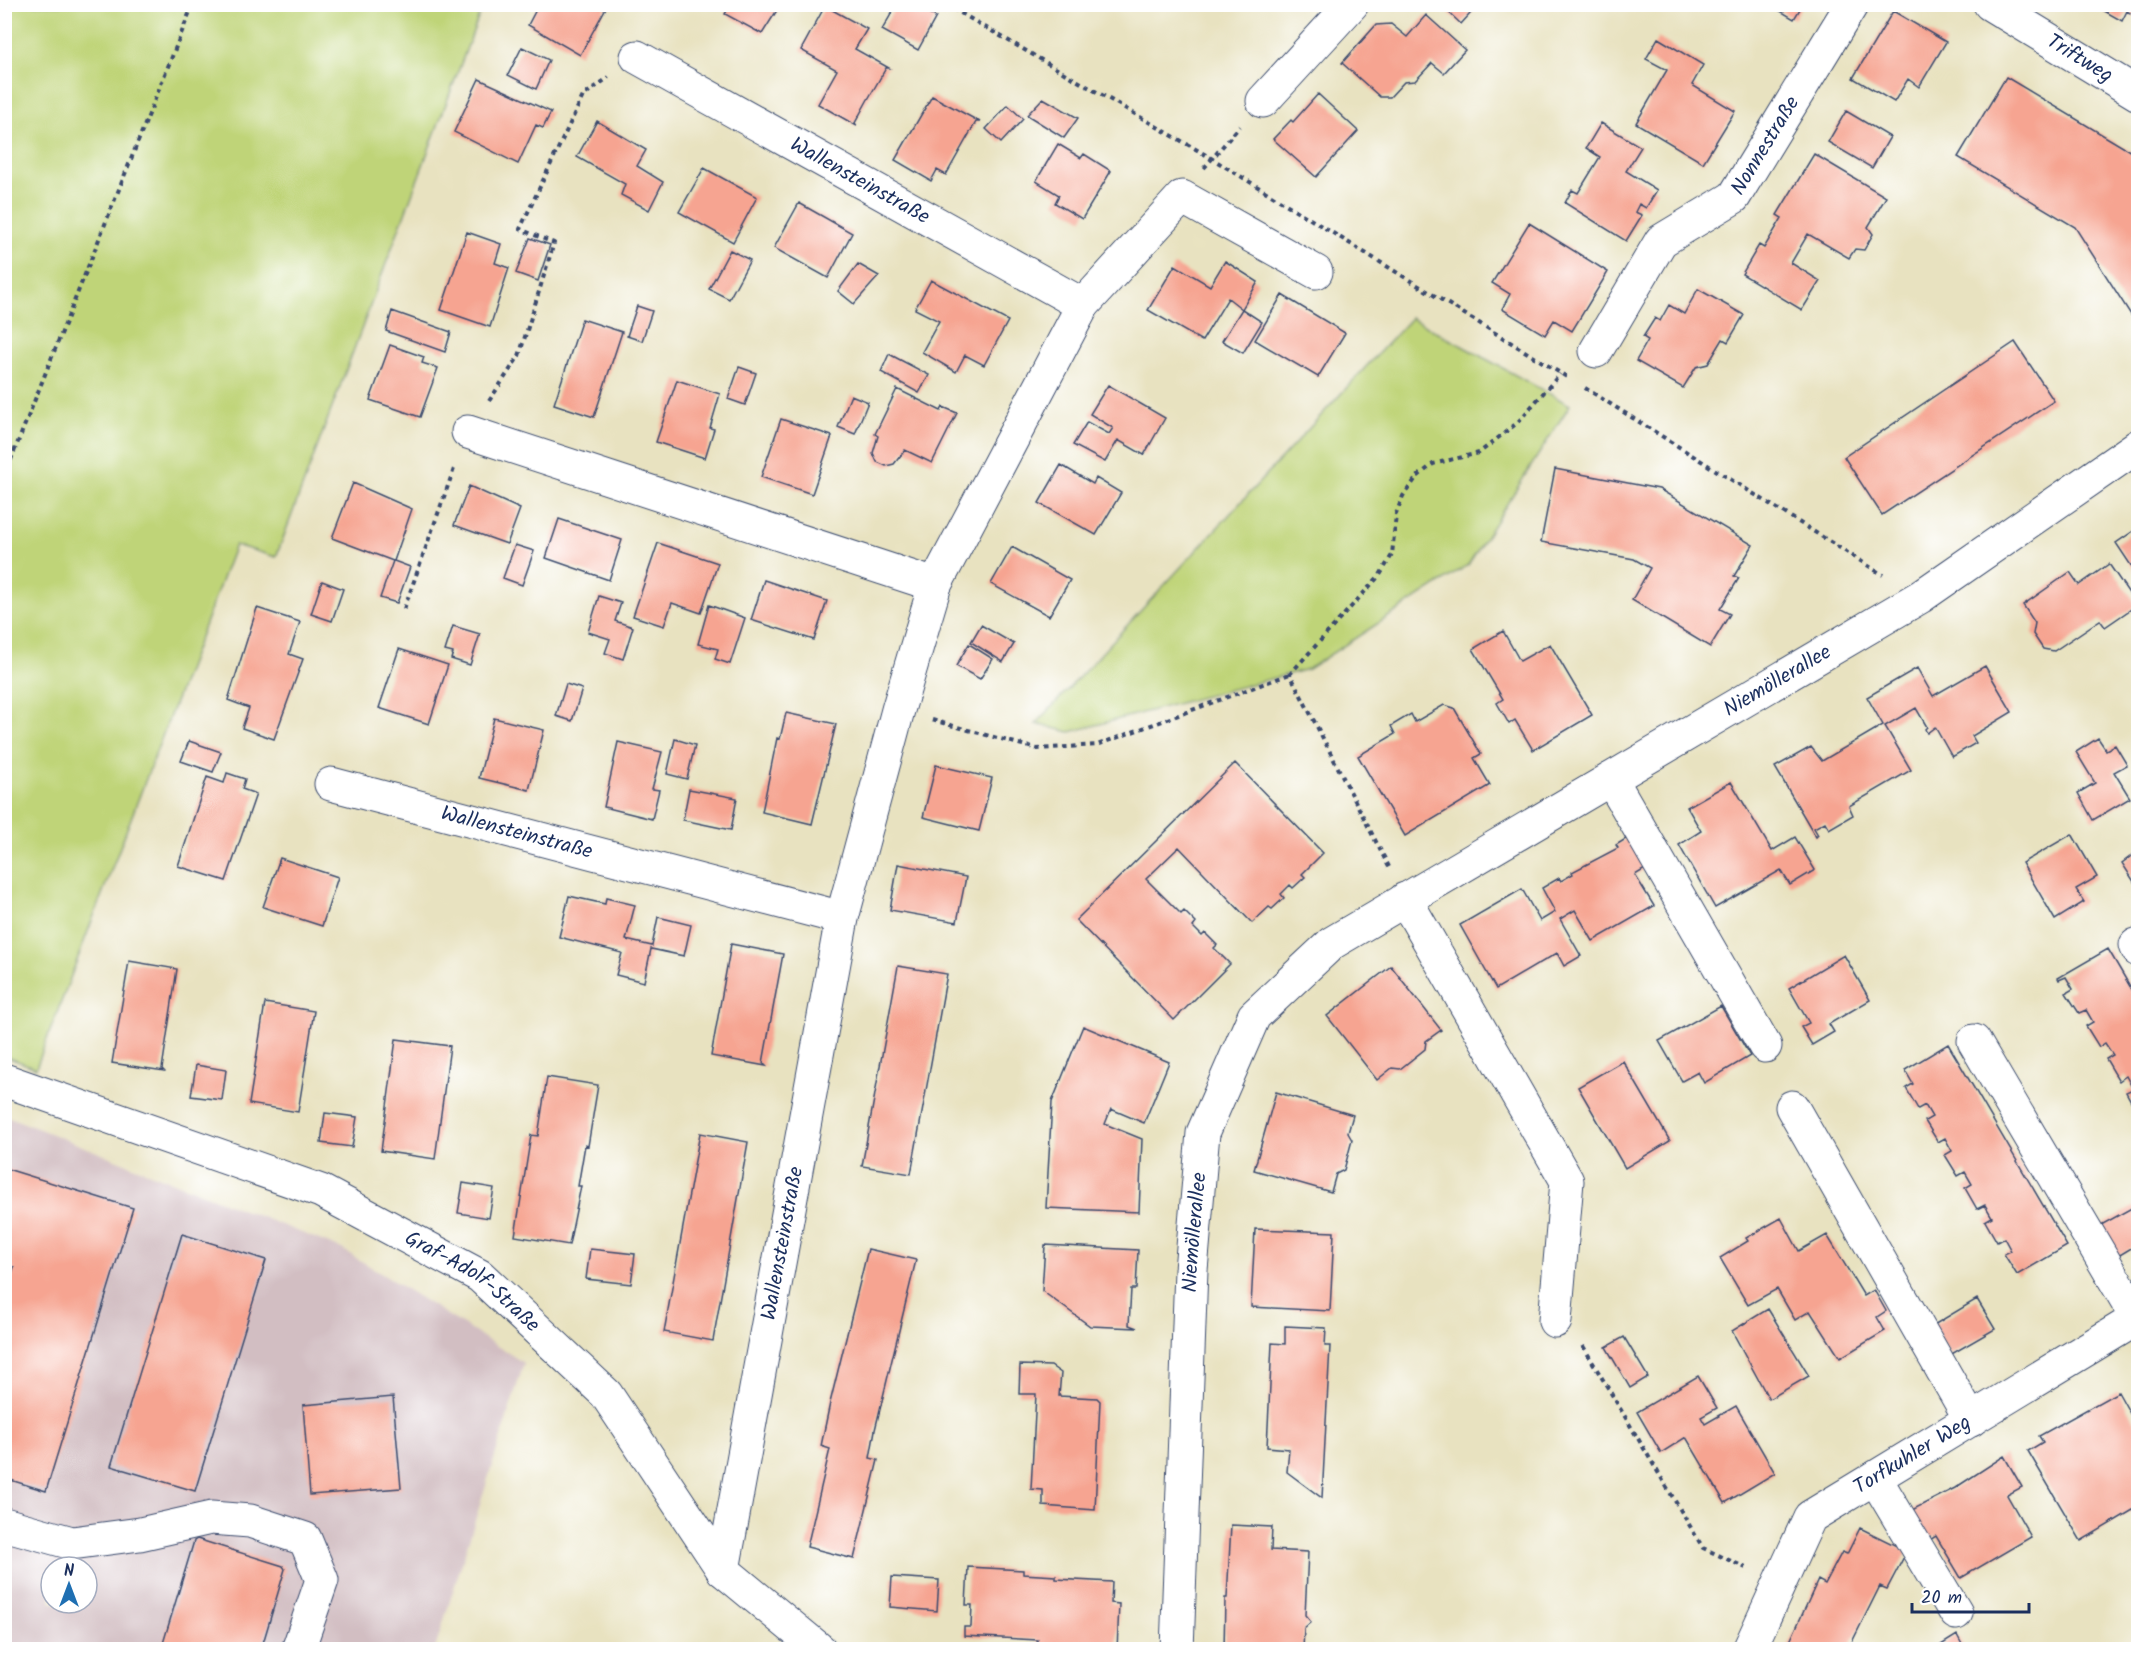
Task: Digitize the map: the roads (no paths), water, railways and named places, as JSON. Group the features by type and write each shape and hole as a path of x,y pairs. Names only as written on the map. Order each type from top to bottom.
{"street":[{"path":"1263,102 1352,4"},
{"name":"Nonnestraße","path":"1596,351 1661,241 1734,197 1852,4"},
{"name":"Triftweg","path":"1989,4 2139,94"},
{"name":"Wallensteinstraße","path":"638,57 1083,305"},
{"name":"Wallensteinstraße","path":"723,1570 842,918 898,710 935,585 1083,305 1182,197 1316,272"},
{"path":"468,432 935,585"},
{"name":"Niemöllerallee","path":"1177,1650 1191,1270 1203,1133 1254,1016 1332,943 1920,597 2139,446"},
{"path":"1611,779 1765,1047"},
{"name":"Wallensteinstraße","path":"331,784 842,918"},
{"path":"1405,899 1567,1180 1555,1321"},
{"path":"1974,1041 2138,1318"},
{"name":"Graf-Adolf-Straße","path":"4,1080 321,1191 480,1276 606,1394 723,1570 820,1650"},
{"path":"1792,1107 1971,1420"},
{"name":"Torfkuhler Weg","path":"1749,1650 1810,1517 2138,1318"},
{"path":"1875,1478 1956,1613"},
{"path":"4,1524 72,1543 140,1534 211,1518 250,1521 305,1539 322,1580 298,1650"}]}
